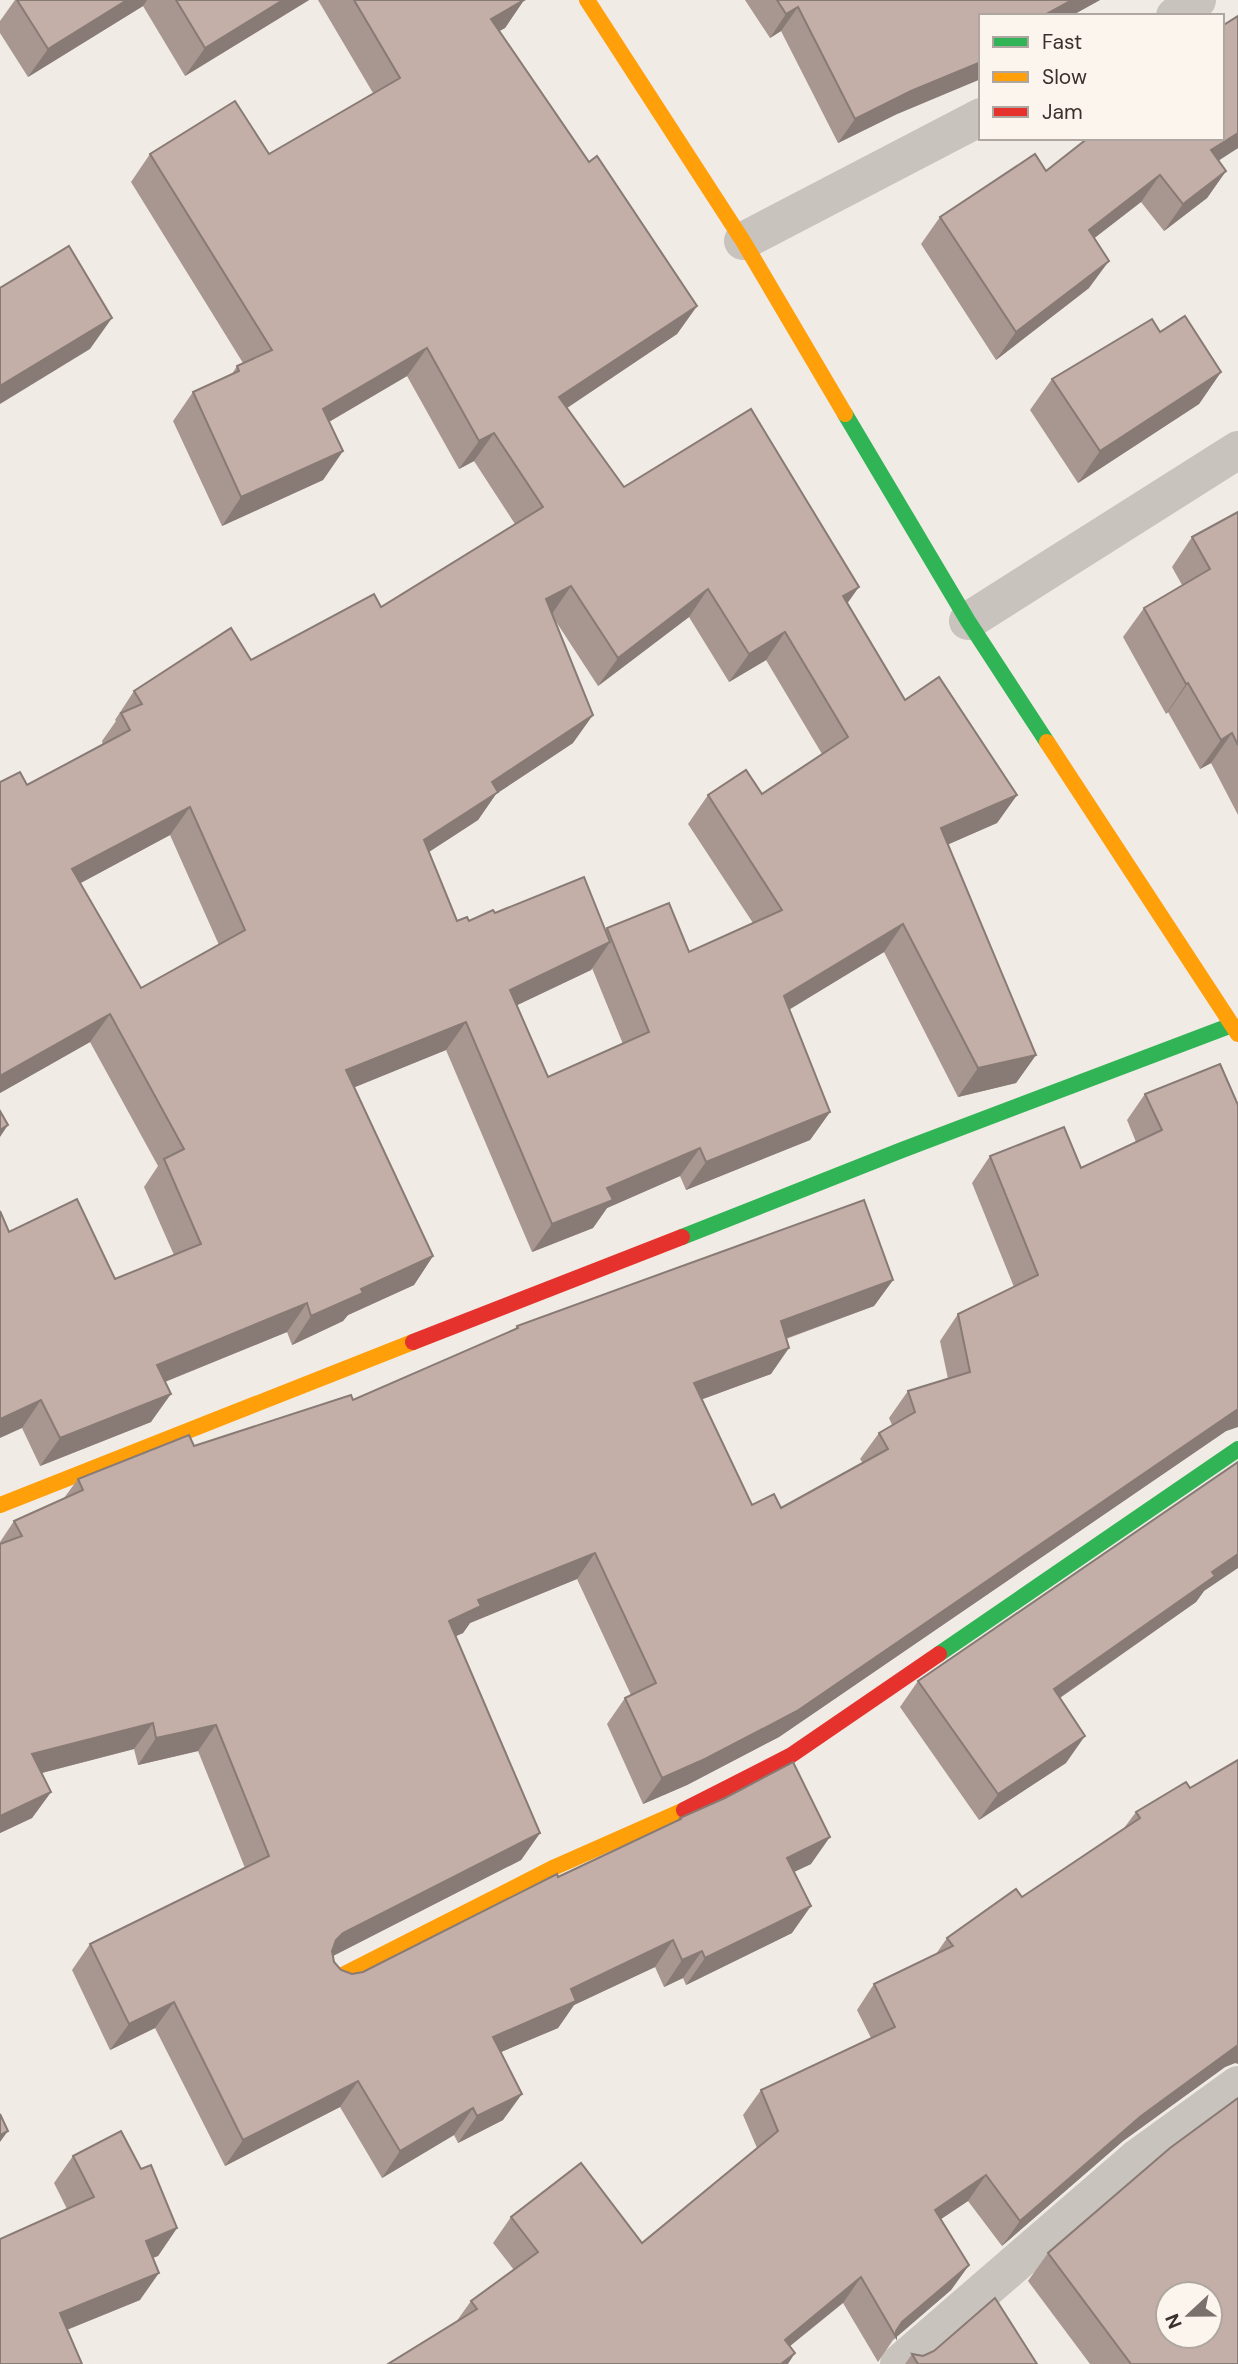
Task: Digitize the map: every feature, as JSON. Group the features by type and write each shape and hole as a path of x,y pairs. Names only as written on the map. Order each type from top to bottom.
{"street":[{"path":"0,1505 902,1150 1235,1030 968,621 743,241 587,0"},
{"path":"1178,14 1197,0"},
{"path":"743,241 979,118"},
{"path":"968,621 1238,450"},
{"path":"335,1979 555,1867 696,1805 790,1756 1238,1449"},
{"path":"899,2364 1136,2159 1238,2085"}],"building":[{"path":"17,0 127,0 48,49"},
{"path":"176,0 283,0 205,48"},
{"path":"354,0 524,0 491,19 589,162 597,156 697,306 559,397 624,487 751,409 859,587 843,596 905,700 939,677 1017,795 941,828 1036,1055 978,1068 903,924 784,996 830,1112 706,1162 700,1148 607,1188 613,1200 552,1224 466,1022 346,1070 433,1256 361,1289 363,1293 311,1316 307,1303 157,1365 171,1394 60,1438 41,1400 0,1419 0,1211 9,1232 77,1199 115,1279 201,1244 164,1159 184,1149 110,1014 0,1076 0,782 20,772 27,785 130,730 121,713 142,704 134,691 231,628 251,660 374,594 381,607 543,507 494,433 479,441 427,348 323,409 343,451 241,497 193,392 239,371 237,366 272,350 150,154 235,101 269,154 400,78","holes":["571,586 618,658 708,589 749,654 785,632 848,737 762,794 746,770 708,795 782,910 689,952 669,903 607,928 649,1032 548,1077 510,990 610,942 584,877 495,913 493,910 469,921 467,917 457,921 424,840 498,792 492,782 593,715 546,599","190,807 245,930 141,988 72,869"]},
{"path":"777,0 1072,0 1047,14 979,14 979,63 911,91 855,119 798,7 786,14"},
{"path":"1238,16 1238,133 1211,150 1226,171 1183,204 1160,175 1089,230 1109,261 1016,332 940,217 1035,154 1046,171 1085,140 1224,140 1224,25"},
{"path":"69,246 112,318 0,386 0,288"},
{"path":"1185,316 1221,372 1100,451 1052,379 1152,319 1160,332"},
{"path":"1238,512 1238,745 1232,733 1221,740 1144,608 1210,569 1192,537"},
{"path":"1220,1064 1238,1105 1238,1409 797,1711 662,1778 625,1698 656,1683 595,1553 478,1600 481,1606 449,1621 540,1833 343,1933 336,1940 332,1951 334,1962 341,1970 352,1974 363,1972 557,1874 558,1877 681,1819 793,1762 830,1837 787,1858 811,1906 705,1958 702,1951 682,1960 673,1940 571,1989 576,2001 493,2037 522,2094 477,2116 473,2108 400,2151 358,2081 243,2140 174,2002 129,2024 90,1944 269,1856 216,1725 156,1738 153,1723 32,1754 51,1792 0,1816 0,1544 22,1536 14,1521 83,1490 78,1479 189,1435 194,1446 351,1395 353,1400 518,1328 517,1326 864,1200 893,1280 781,1321 789,1348 694,1383 752,1505 774,1494 781,1508 888,1449 879,1433 915,1412 908,1391 970,1372 958,1314 1038,1275 990,1156 1064,1127 1081,1168 1162,1130 1145,1094"},
{"path":"0,1111 8,1125 0,1130"},
{"path":"1238,1462 1238,1554 1212,1572 1215,1576 1054,1689 1085,1736 998,1794 918,1681"},
{"path":"1238,1760 1238,2045 1141,2116 1020,2221 986,2175 935,2210 969,2265 902,2322 896,2331 896,2337 861,2277 785,2340 795,2353 781,2364 388,2364 477,2309 471,2301 538,2252 511,2217 581,2163 642,2243 778,2131 761,2090 895,2027 874,1984 953,1946 947,1938 1016,1889 1022,1897 1140,1818 1136,1812 1186,1782 1190,1788"},
{"path":"1238,2098 1238,2364 1131,2364 1048,2253 1170,2148"},
{"path":"0,2114 8,2131 0,2135"},
{"path":"121,2131 141,2169 151,2165 177,2228 146,2241 159,2273 60,2313 82,2364 0,2364 0,2239 94,2197 73,2156"},
{"path":"995,2298 1037,2364 918,2364 912,2354 923,2356 934,2351"}],"traffic: fast":[{"path":"845,414 968,621 1047,742"},
{"path":"682,1237 1232,1025"},
{"path":"939,1654 1238,1449"}],"traffic: slow":[{"path":"587,0 743,241 845,414"},
{"path":"1047,742 1238,1034"},
{"path":"0,1505 413,1342"},
{"path":"335,1979 555,1867 684,1810"}],"traffic: jam":[{"path":"413,1342 682,1237"},
{"path":"684,1810 790,1756 939,1654"}]}
